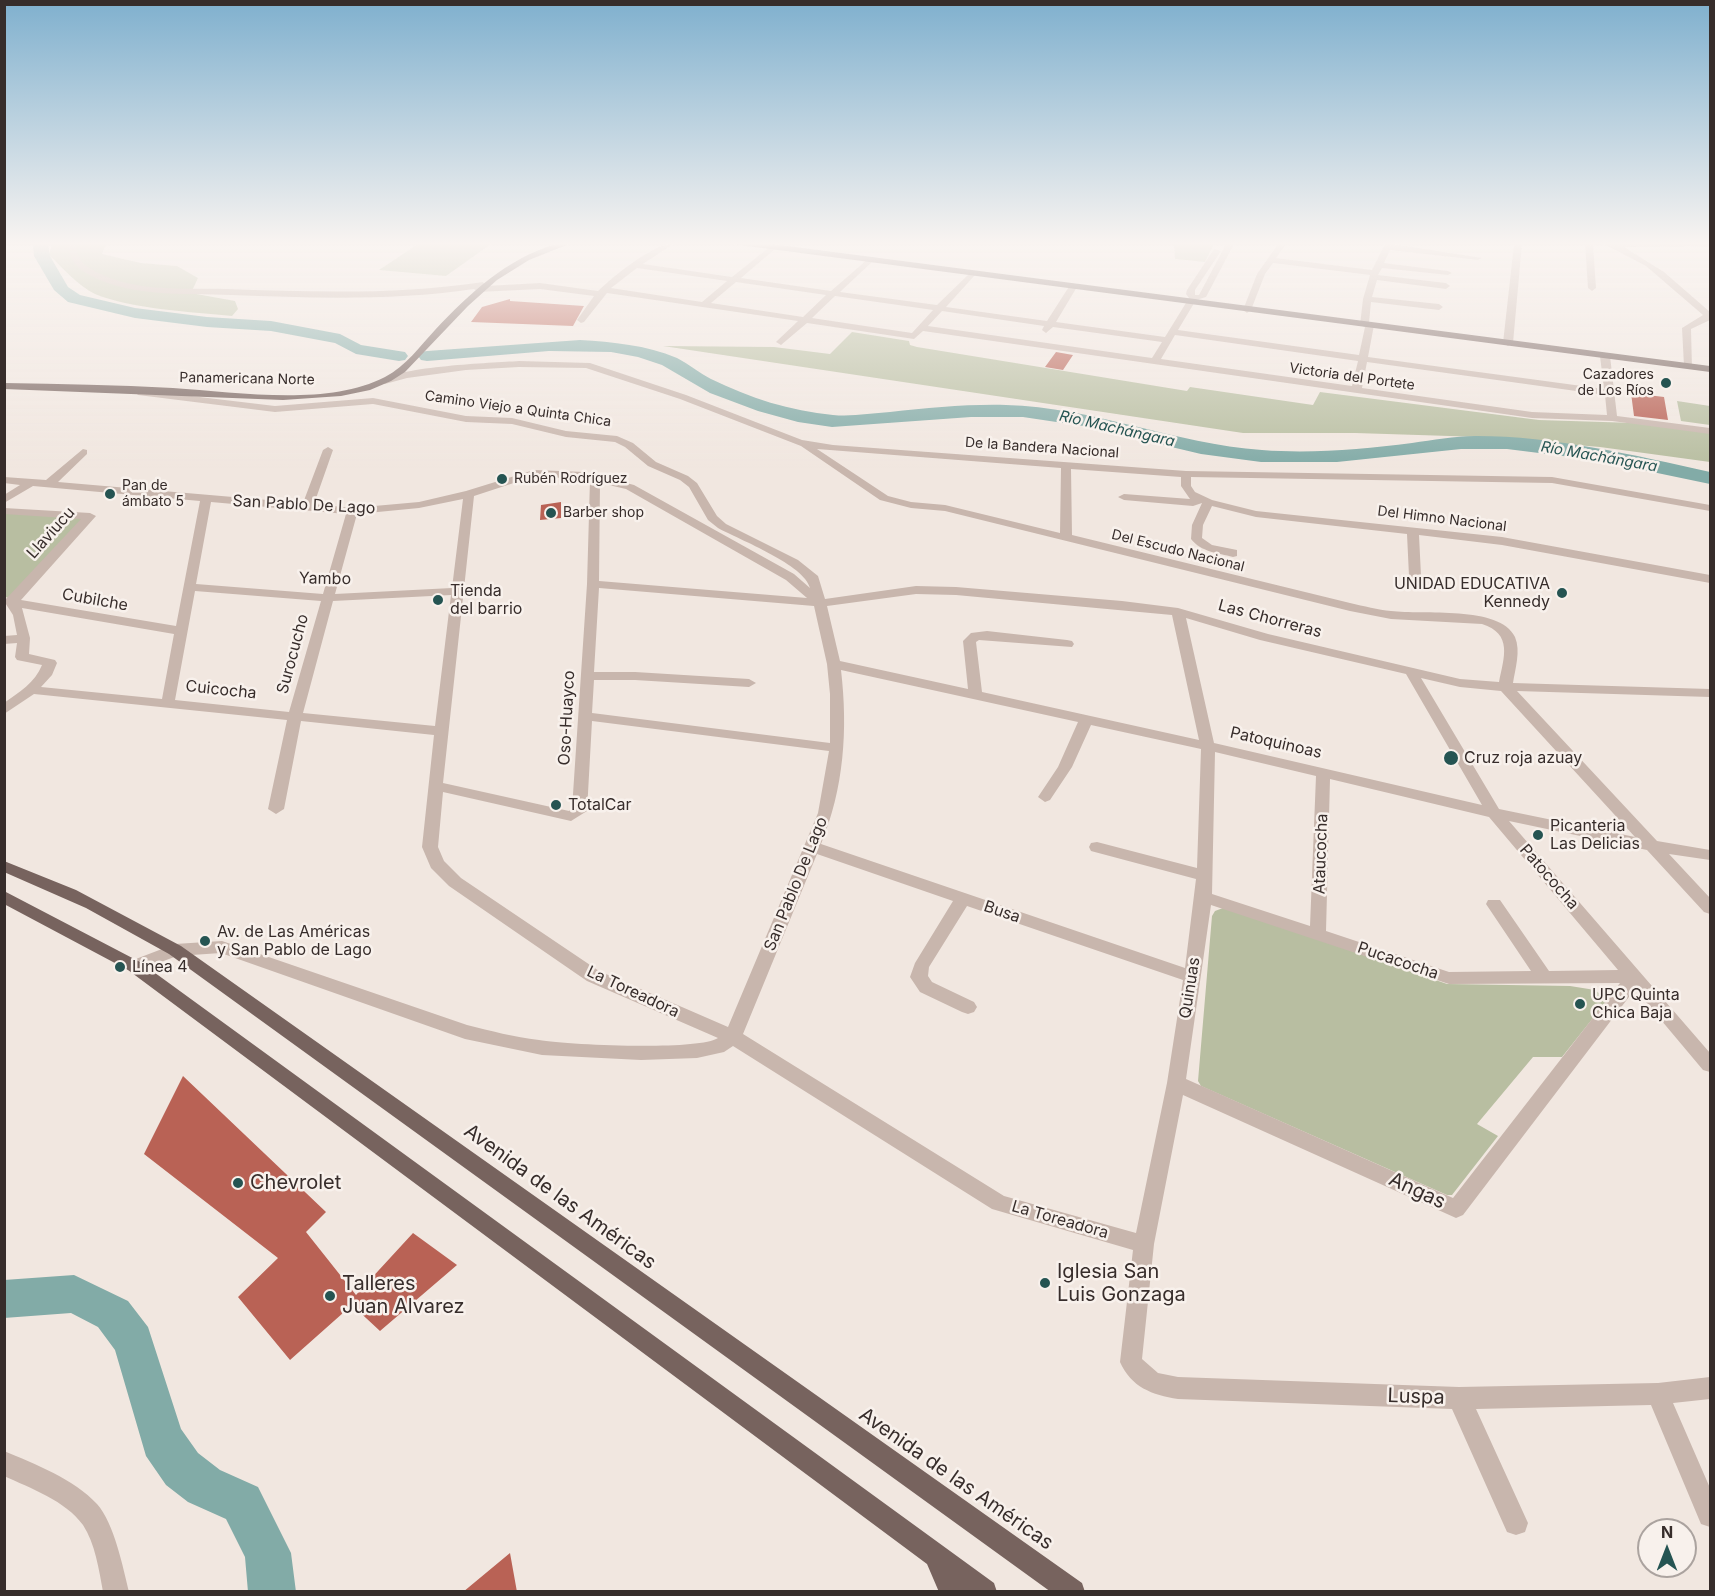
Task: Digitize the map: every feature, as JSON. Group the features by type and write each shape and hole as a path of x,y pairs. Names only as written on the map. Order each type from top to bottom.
{"main road":[{"name":"Panamericana Norte","path":"4,386 295,395 356,390 385,381 408,365 451,318"},
{"path":"1315,318 1710,369"},
{"name":"Avenida de las Américas","path":"4,866 110,912 175,950 1073,1592"},
{"path":"4,897 134,966 986,1592"},
{"path":"934,1554 952,1592"}],"street":[{"path":"796,318 914,336 930,318"},
{"path":"1013,318 1362,359 1609,393"},
{"path":"1036,344 1054,318"},
{"path":"1155,362 1180,318"},
{"path":"1356,391 1367,318"},
{"path":"1508,343 1510,318"},
{"path":"1689,366 1686,328 1706,318"},
{"path":"781,342 805,320"},
{"name":"Victoria del Portete","path":"921,328 1532,415 1612,418 1710,431"},
{"path":"1605,356 1612,418"},
{"name":"De la Bandera Nacional","path":"385,381 406,375 466,367 519,364 587,366 683,398 800,443 864,451 1186,474 1552,480 1710,508"},
{"name":"Camino Viejo a Quinta Chica","path":"110,389 275,409 373,401 466,419 512,421 566,434 617,439 629,445 652,464 684,478 693,485 712,518 722,526 794,563 814,579 820,603"},
{"name":"Del Escudo Nacional","path":"800,443 884,498 911,505 945,508 1350,607 1391,615 1491,621 1506,632 1511,646 1505,687"},
{"path":"307,507 328,450"},
{"path":"50,483 83,452"},
{"path":"1066,465 1066,538"},
{"name":"San Pablo De Lago","path":"4,480 352,511 411,506 469,494 534,473 558,473 595,478 630,488 790,577 820,603 834,664 837,694 837,748 826,813 733,1037"},
{"path":"1186,474 1186,486 1191,494 1203,500"},
{"name":"Oso-Huayco","path":"435,786 572,815 579,811 592,584 595,478"},
{"path":"4,500 32,482"},
{"name":"La Toreadora","path":"469,494 435,786 430,847 437,864 455,882 593,976 733,1037 999,1203 1144,1244"},
{"path":"1124,497 1180,504 1203,500"},
{"name":"Cuicocha","path":"206,499 168,703 441,731"},
{"path":"1203,500 1194,528 1195,537 1210,549 1233,553"},
{"name":"Del Himno Nacional","path":"1203,500 1256,514 1502,541 1710,579"},
{"name":"Llaviucu","path":"4,511 90,517 8,602"},
{"name":"Surocucho","path":"276,809 295,716 352,511"},
{"path":"1413,531 1415,576"},
{"name":"Las Chorreras","path":"592,584 820,603 916,590 956,591 1178,612 1266,637 1460,683 1505,687 1705,693"},
{"name":"Yambo","path":"190,587 327,598 459,591"},
{"path":"4,710 31,690 45,675 50,663 22,657 24,638 20,612 8,602"},
{"name":"Cubilche","path":"8,602 181,631"},
{"name":"Quinuas","path":"1131,1362 1144,1244 1176,1083 1204,897 1208,746 1178,612"},
{"path":"975,693 969,641 976,636 1067,644"},
{"path":"4,640 24,638"},
{"name":"Patoquinoas","path":"834,664 1087,718 1494,813 1710,855"},
{"name":"Patococha","path":"1411,672 1494,813 1710,1065"},
{"path":"587,676 635,676 749,683"},
{"path":"1505,687 1710,908"},
{"path":"31,690 168,703"},
{"path":"1705,693 1710,704"},
{"path":"584,716 837,748"},
{"path":"1045,797 1065,767 1087,718"},
{"name":"Ataucocha","path":"1318,934 1323,773"},
{"name":"Busa","path":"812,847 1192,977"},
{"path":"1097,847 1205,876"},
{"name":"Pucacocha","path":"1204,897 1449,978 1635,976"},
{"path":"963,899 921,967 919,977 926,987 968,1007"},
{"path":"1494,904 1545,978"},
{"path":"134,966 175,950 222,948 465,1032 533,1046 641,1053 697,1051 718,1047 733,1037"},
{"name":"Angas","path":"1176,1083 1456,1209 1635,976"},
{"name":"Luspa","path":"1131,1362 1141,1377 1156,1385 1178,1388 1459,1398 1658,1395 1710,1388"},
{"path":"1658,1395 1710,1515"},
{"path":"1459,1398 1516,1523"},
{"path":"4,1463 43,1482 90,1514 111,1565 116,1592"}],"green space":[{"path":"852,332 909,341 910,345 917,347 1187,391 1190,387 1313,405 1320,392 1539,420 1635,423 1710,432 1710,462 1600,447 1481,437 1355,433 1243,433 663,346 774,347 830,354"},
{"path":"1677,401 1710,406 1710,425 1681,421"},
{"path":"4,513 89,517 9,598 5,597"},
{"path":"1223,908 1447,984 1570,986 1595,990 1604,997 1605,1003 1562,1057 1533,1057 1477,1124 1498,1136 1452,1195 1447,1195 1201,1086 1198,1081 1212,916 1215,911"}],"building":[{"path":"474,318 577,318 573,326 471,322"},
{"path":"1056,352 1073,355 1063,370 1045,367"},
{"path":"1631,393 1664,397 1668,420 1634,416"},
{"name":"Barber shop","path":"561,502 561,518 540,520 541,505"},
{"path":"183,1076 326,1212 306,1232 356,1295 413,1233 457,1265 380,1331 352,1305 290,1360 238,1297 278,1258 144,1154"},
{"path":"510,1553 517,1592 463,1592"}],"waterway":[{"name":"Río Machángara","path":"179,318 271,326 340,339 356,349 399,356"},
{"name":"Río Machángara","path":"427,356 549,346 611,347 641,352 668,361 701,381 749,402 815,419 852,421 936,413 1023,411 1083,420 1201,448 1261,456 1337,456 1461,443 1507,443 1595,454 1710,478"},
{"path":"4,1299 74,1294 113,1314 133,1341 162,1440 182,1469 204,1486 242,1503 268,1553 272,1592"}],"place":[{"name":"Cazadores de Los Ríos","path":"1666,383"},
{"name":"Rubén Rodríguez","path":"502,479"},
{"name":"Pan de ámbato 5","path":"110,494"},
{"name":"Barber shop","path":"551,513"},
{"name":"UNIDAD EDUCATIVA Kennedy","path":"1562,593"},
{"name":"Tienda del barrio","path":"438,600"},
{"name":"Cruz roja azuay","path":"1451,758"},
{"name":"TotalCar","path":"556,805"},
{"name":"Picanteria Las Delicias","path":"1538,835"},
{"name":"Av. de Las Américas y San Pablo de Lago","path":"205,941"},
{"name":"Línea 4","path":"120,967"},
{"name":"UPC Quinta Chica Baja","path":"1580,1004"},
{"name":"Chevrolet","path":"238,1183"},
{"name":"Iglesia San Luis Gonzaga","path":"1045,1283"},
{"name":"Talleres Juan Alvarez","path":"330,1296"}]}
